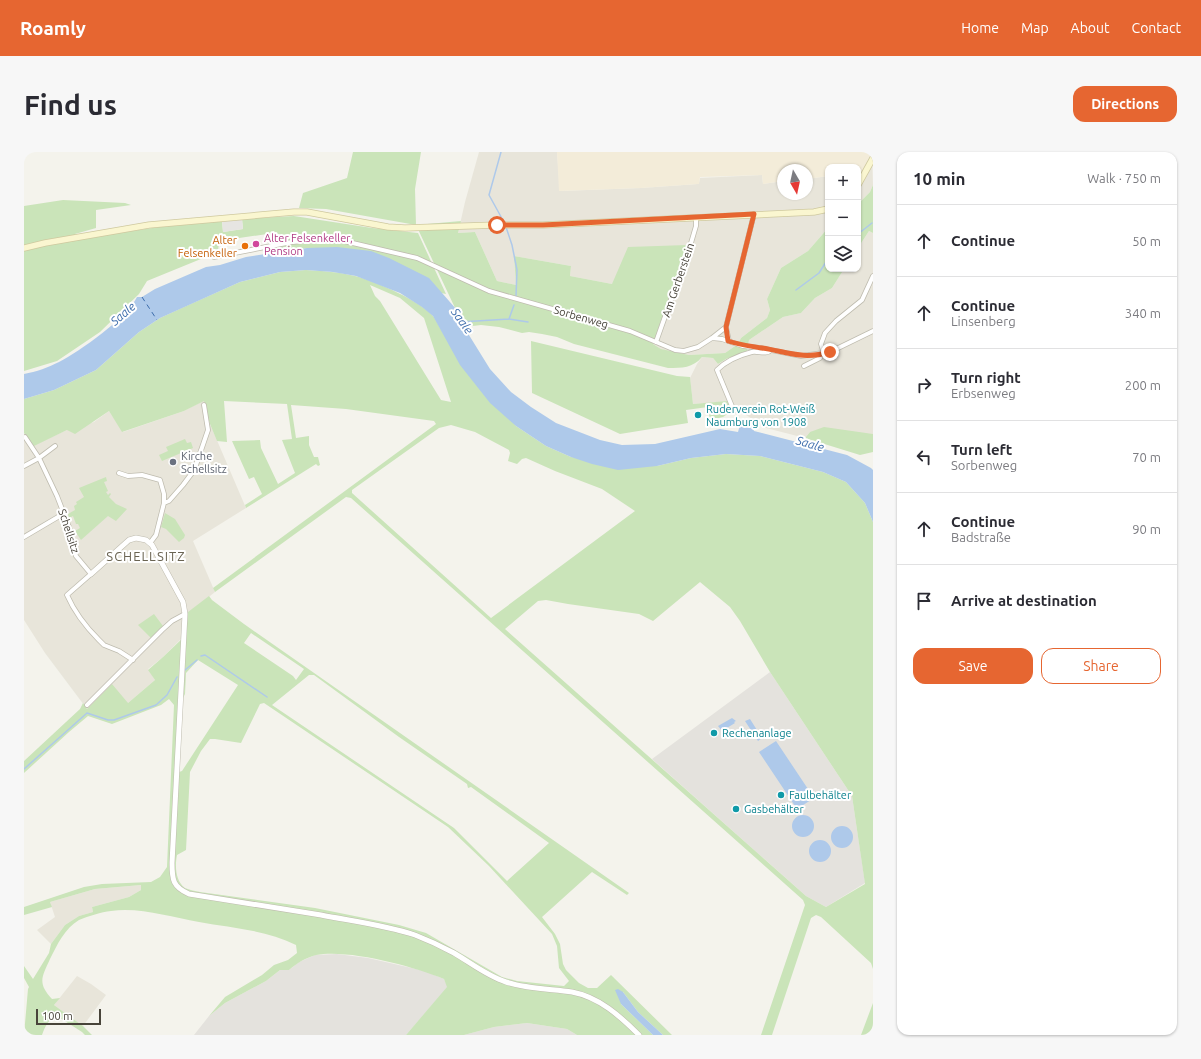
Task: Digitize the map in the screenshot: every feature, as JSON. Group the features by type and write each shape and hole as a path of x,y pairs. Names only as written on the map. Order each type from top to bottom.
{"main road":[{"path":"861,180 873,158"},
{"path":"24,248 45,243 158,224 294,212 307,212 399,228 532,225 696,218 814,212 825,210"}],"street":[{"path":"728,341 726,327 754,214"},
{"name":"Am Gerberstein","path":"656,342 694,233 696,218"},
{"name":"Sorbenweg","path":"214,258 292,242 331,240 344,241 423,260 490,291 630,331 671,349 684,351 698,347 726,327"},
{"path":"823,354 821,344 823,336 832,325 862,300 873,276"},
{"path":"712,338 743,346 799,356 823,354 837,350 873,331"},
{"path":"734,411 717,370 725,363 750,353 765,353 771,350"},
{"path":"804,366 820,358 823,354"},
{"path":"164,503 169,501 183,486 196,466 208,430 204,405"},
{"name":"Schellsitz","path":"25,437 39,458 57,496 69,527 76,556 91,574"},
{"path":"24,466 39,458 54,446"},
{"path":"119,473 128,476 142,475 160,480 164,494 164,503 156,535 150,543"},
{"path":"24,537 63,514"},
{"path":"133,660 119,651 104,645 73,608 67,595 129,540 136,538 146,540 154,547 183,602 185,614 172,863 172,878 180,890 189,894 372,924 414,935 435,943 492,977 507,983 574,992 588,996 603,1004 627,1022 639,1035"},
{"path":"87,705 162,630 172,621 185,614"}],"shaded area":[{"path":"479,152 557,152 560,191 698,184 700,178 762,175 763,184 777,182 777,200 813,200 813,178 825,176 825,231 808,251 781,268 767,299 770,310 767,318 741,338 738,344 725,353 689,355 672,353 653,344 687,245 612,284 570,276 571,266 514,256 516,285 497,281 475,232 458,233"},
{"path":"557,152 872,152 862,173 861,164 825,164 825,176 813,178 813,164 777,164 777,182 763,184 762,175 700,177 699,184 559,191"},
{"path":"872,152 873,185 870,192 861,201 861,173"},
{"name":"Alter Felsenkeller","path":"242,219 243,229 223,232 222,221"},
{"path":"869,231 873,233 873,434 810,432 805,438 766,428 734,407 731,401 693,404 690,378 702,357 713,358 718,364 726,359 747,351 749,340 783,317 801,313 815,298 832,288 842,272 861,272 861,243"},
{"path":"205,400 210,424 246,508 193,541 215,592 205,600 186,634 163,657 148,669 155,680 128,703 87,709 45,653 24,620 24,433 34,445 67,430 94,422 109,411 123,432 184,411"},
{"path":"770,672 852,796 865,883 826,907 806,896 652,759"},
{"path":"141,885 141,890 129,897 92,907 93,912 79,916 65,925 51,944 37,930 55,917 50,902 95,889"},
{"path":"337,954 368,958 425,971 444,979 448,987 406,1035 194,1035 209,1016 225,1003 266,981 280,970 289,970 299,962 315,955"},
{"path":"77,976 106,995 83,1026 54,1005"},
{"path":"527,1023 567,1029 577,1035 464,1035 494,1027"}],"green space":[{"path":"353,152 421,152 415,189 416,225 326,209 299,208 303,193 347,178"},
{"path":"873,185 873,233 869,231 861,243 861,201 870,192"},
{"path":"63,200 125,203 131,205 96,210 96,228 75,234 77,239 166,226 222,221 223,232 243,229 242,219 294,216 372,228 418,233 446,294 441,293 428,278 307,248 270,253 267,234 219,241 218,252 147,281 139,294 100,332 57,361 24,371 24,206"},
{"path":"461,221 458,233 475,232 497,281 516,285 514,256 571,266 570,276 612,284 628,247 687,245 653,344 661,349 689,355 725,353 738,344 741,338 767,318 770,310 767,299 781,268 808,251 825,231 825,272 842,272 832,288 815,298 801,313 783,317 749,340 747,351 726,359 718,364 713,358 702,357 699,361 691,365 668,368 574,344 557,337 529,332 522,333 499,327 481,325 464,327 416,225"},
{"path":"306,270 355,276 374,282 409,298 434,317 443,333 516,426 546,446 571,457 657,466 691,458 726,454 760,456 823,472 846,482 865,503 873,522 873,969 871,963 821,917 816,915 811,918 772,1035 761,1035 805,905 803,900 351,498 346,497 215,592 213,588 436,424 434,421 346,409 291,405 296,438 309,436 309,445 314,457 318,457 320,465 318,466 316,464 246,508 245,505 262,494 254,477 249,479 232,441 260,440 261,448 278,484 295,473 282,440 292,439 287,404 224,401 227,442 217,441 210,424 204,401 184,411 122,432 109,411 75,434 67,430 34,446 24,433 24,399 54,390 96,370 139,332 160,318 240,282 280,272","holes":["370,285 400,298 424,318 451,402 441,400 380,301 375,296","451,425 475,432 509,450 510,453 508,461 517,464 522,459 526,458 602,489 635,511 491,618 352,493 352,490 439,428","700,582 730,607 770,672 852,796 865,884 826,907 806,896 505,629 538,601 546,600 639,614 653,621"]},
{"path":"531,341 677,376 690,377 693,404 727,401 732,411 723,417 710,420 708,407 686,410 688,423 620,434 532,393"},
{"path":"824,427 873,434 873,452 860,455 805,438 810,432"},
{"path":"185,439 187,443 191,442 193,448 162,461 159,455 168,451 166,447"},
{"path":"106,477 107,481 104,482 108,491 106,492 108,495 110,493 111,494 109,497 116,504 127,509 116,521 108,516 81,540 75,531 80,528 78,524 76,524 73,516 69,518 68,514 75,510 74,506 77,504 76,502 84,497 79,488"},
{"path":"165,513 175,519 185,535 179,542 166,529 161,527"},
{"path":"209,596 212,600 244,624 629,893 627,895 592,872 542,917 555,934 560,944 563,964 566,970 579,983 588,988 597,988 611,975 672,1035 663,1035 638,1012 623,992 621,1004 653,1035 577,1035 567,1029 527,1023 494,1027 464,1035 406,1035 447,987 444,979 398,964 345,954 316,955 301,961 289,970 280,970 266,981 225,1003 209,1016 225,997 262,975 274,965 288,960 297,953 296,945 273,936 249,930 144,911 122,910 99,913 74,923 59,943 43,975 42,980 44,989 52,999 60,998 54,1005 83,1026 92,1035 85,1035 57,1016 49,1021 42,1035 24,1035 29,987 24,978 24,966 33,979 49,953 51,944 65,925 79,916 93,912 92,907 129,897 141,890 141,885 95,889 50,902 52,907 24,915 24,907 84,887 102,884 151,882 160,877 167,867 174,705 169,699 161,705 112,724 88,716 24,773 24,761 80,709 83,703 87,709 112,684 128,703 155,680 148,670 186,635 188,612","holes":["251,633 304,669 296,680 293,676 244,643","198,660 238,685 182,771 179,772 183,698 185,694 186,673","309,675 314,675 467,784 468,788 471,787 549,843 507,881 454,828 272,705","264,703 448,827 489,866 552,934 557,946 559,968 569,981 564,986 517,981 502,977 426,933 399,925 315,908 200,892 185,888 179,881 176,873 176,863 177,855 186,850 190,772 201,751 210,739 241,743 260,704"]},
{"path":"154,614 163,626 151,638 138,625"},
{"path":"873,1003 873,1035 861,1035"}],"water":[{"path":"337,247 371,251 389,258 429,278 456,309 464,327 490,369 511,392 556,423 600,440 622,445 655,444 720,429 738,432 741,421 752,426 754,431 847,455 871,468 873,470 873,522 865,503 846,482 823,472 760,456 726,454 691,458 657,466 618,470 571,457 546,446 516,426 490,403 460,365 433,316 422,307 400,293 356,276 333,272 306,270 280,272 240,282 160,318 139,332 96,370 54,390 24,399 24,374 51,366 79,350 124,314 137,297 142,297 155,289 206,267 220,265 246,257 307,248"},
{"path":"732,718 736,721 734,722 735,723 722,731 718,726"},
{"path":"750,719 762,738 758,741 745,721"},
{"path":"776,741 814,798 797,809 759,752"},
{"path":"799,815 807,815 814,822 814,830 807,837 799,837 792,830 792,822"},
{"path":"842,826 850,829 853,837 850,845 842,848 834,845 831,837 834,829"},
{"path":"820,840 828,843 831,851 828,859 820,862 812,859 809,851 812,843"},
{"path":"618,989 623,992 638,1012 663,1035 653,1035 621,1004 615,990"}],"waterway":[{"path":"501,152 489,195 505,224"},
{"path":"861,232 872,223"},
{"path":"506,227 512,245 517,270 516,296"},
{"path":"796,290 819,273 825,264"},
{"path":"509,319 514,305"},
{"name":"Saale","path":"460,322 509,319 528,322"},
{"path":"201,656 205,655 267,697"},
{"path":"185,670 197,660"},
{"path":"24,769 87,713 108,720 114,720 156,705 167,695 177,677"}],"ferry route":[{"path":"142,297 157,320"}],"place":[{"name":"Alter Felsenkeller, Pension","path":"256,244"},
{"name":"Alter Felsenkeller","path":"245,246"},
{"name":"Ruderverein Rot-Weiß Naumburg von 1908","path":"698,415"},
{"name":"Kirche Schellsitz","path":"173,462"},
{"name":"Rechenanlage","path":"714,733"},
{"name":"Faulbehälter","path":"781,795"},
{"name":"Gasbehälter","path":"736,809"}],"district":[{"name":"SCHELLSITZ","path":"146,556"}],"route":[{"path":"497,225 543,225 754,214 726,327 728,341 743,346 799,356 824,354 830,352"}]}
